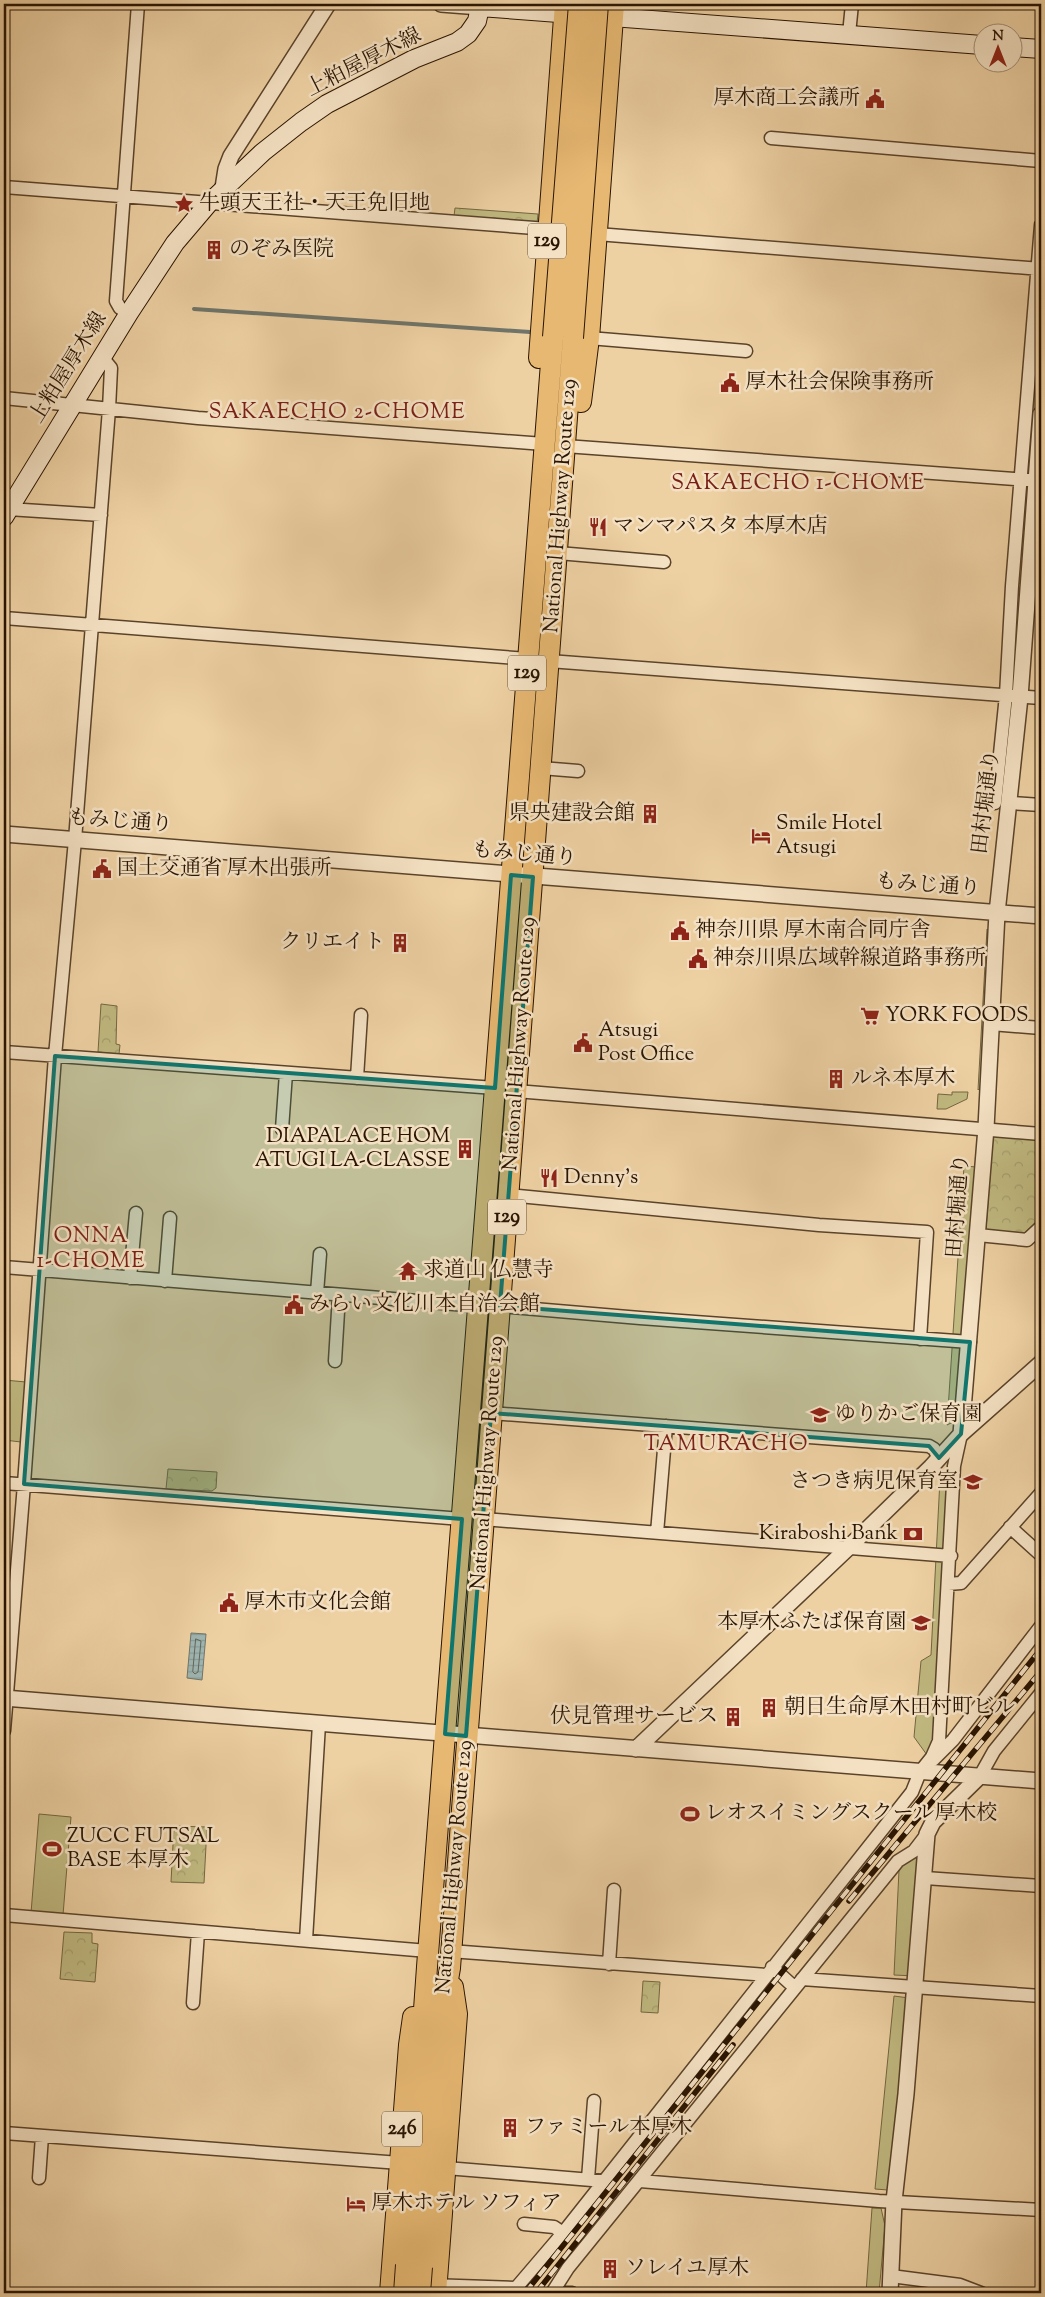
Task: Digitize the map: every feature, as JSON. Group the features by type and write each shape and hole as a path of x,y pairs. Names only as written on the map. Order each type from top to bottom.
{"highway":[{"name":"129","path":"541,444 540,336 548,229 570,7"},
{"name":"National Highway Route 129","path":"431,2291 414,2266 428,1959 528,659 542,470 541,444 553,337 570,7"},
{"name":"129","path":"581,338 597,234 609,8"},
{"name":"National Highway Route 129","path":"395,2290 414,2266 442,2014 450,1959 564,467 581,338 609,8"},
{"name":"246","path":"395,2290 400,2163 409,2045 416,1997 428,1959"},
{"name":"246","path":"431,2291 446,2168 457,2014 450,1959"}],"main road":[{"path":"480,7 609,8 849,34 972,44"},
{"name":"上粕屋厚木線","path":"6,513 129,314 176,244 223,188 301,122 327,104 414,59 457,42 476,25 480,7"},
{"path":"1022,48 1041,49"}],"street":[{"path":"129,314 120,308 116,301 138,4"},
{"path":"223,188 226,169 231,156 328,4"},
{"path":"441,4 480,7"},
{"path":"849,34 852,4"},
{"path":"249,127 247,138 249,148 264,152"},
{"path":"771,138 1041,161"},
{"path":"4,187 548,229"},
{"path":"1013,696 1033,480 1041,225"},
{"path":"597,234 1039,269"},
{"path":"581,338 746,351"},
{"path":"4,1732 39,1270 109,409 111,368 102,357"},
{"path":"4,398 198,418 541,444"},
{"name":"田村堀通り","path":"961,1434 986,1128 997,912 1004,828 1003,803 1013,696 1035,587 1033,480 1041,414"},
{"path":"568,446 1033,480"},
{"path":"6,513 101,515"},
{"path":"558,553 664,562"},
{"path":"4,618 528,659"},
{"path":"549,661 1041,698"},
{"path":"541,768 578,771"},
{"path":"1003,803 1041,805"},
{"name":"もみじ通り","path":"4,834 1041,916"},
{"path":"357,1078 361,1014"},
{"path":"991,1024 1041,1028"},
{"path":"4,1052 495,1088"},
{"path":"282,1129 286,1073"},
{"path":"516,1091 1041,1134"},
{"path":"508,1195 819,1224 927,1232 920,1339"},
{"path":"130,1278 136,1212"},
{"path":"165,1281 170,1218"},
{"path":"978,1235 1027,1240 1041,1227"},
{"path":"317,1293 320,1254"},
{"path":"4,1268 478,1306"},
{"path":"336,1361 338,1295"},
{"path":"500,1306 970,1342"},
{"path":"636,1749 848,1548 961,1434 1041,1363"},
{"path":"492,1414 666,1426 683,1421 929,1446 934,1449 939,1458"},
{"path":"657,1533 666,1426"},
{"path":"395,2290 431,2291 516,2288 563,2233 912,1792 920,1772 932,1757 939,1741 951,1556 954,1466 961,1434"},
{"path":"4,1483 462,1519"},
{"path":"948,1584 961,1583 1041,1493"},
{"path":"483,1519 951,1556"},
{"path":"1010,1527 1041,1555"},
{"path":"920,1772 954,1740 1041,1626"},
{"path":"553,2293 568,2268 798,1983 898,1861 914,1851 927,1834 933,1822 980,1776 994,1751 1041,1694"},
{"path":"5,1699 1041,1781"},
{"path":"306,1940 319,1724"},
{"path":"890,2293 894,2202 906,2094 925,1878 927,1834"},
{"path":"925,1878 1041,1886"},
{"path":"609,1964 610,1897"},
{"path":"4,1915 306,1940 428,1959"},
{"path":"193,2003 198,1932"},
{"path":"450,1959 769,1971 798,1983 914,1986 1041,1996"},
{"path":"588,2179 590,2109"},
{"path":"4,2133 400,2163"},
{"path":"39,2178 42,2136"},
{"path":"446,2168 604,2181"},
{"path":"640,2181 894,2202 1041,2210"},
{"path":"524,2224 554,2227 563,2233"},
{"path":"891,2276 960,2285 981,2293"},
{"path":"553,2293 572,2293"}],"highlighted area":[{"path":"511,875 533,877 500,1306 970,1342 961,1434 939,1458 929,1446 491,1413 466,1736 445,1734 462,1519 24,1484 55,1056 495,1088"}],"green space":[{"path":"455,208 538,214 537,223 454,216"},
{"path":"1041,277 1041,333 1032,465 1026,464"},
{"path":"1025,487 1030,488 1022,584 1017,583"},
{"path":"987,929 989,931 982,1086 978,1090"},
{"path":"101,1004 117,1006 116,1044 120,1045 119,1054 98,1052"},
{"path":"952,1092 968,1092 967,1099 946,1109 937,1109 938,1094 952,1095"},
{"path":"996,1135 1041,1138 1041,1217 1023,1234 989,1232 986,1229 993,1138"},
{"path":"964,1166 977,1167 957,1420 947,1425"},
{"path":"4,1380 26,1382 21,1442 4,1440"},
{"path":"168,1469 217,1472 216,1488 212,1491 166,1489"},
{"path":"953,1477 934,1745 927,1755 914,1737 921,1661 931,1655 940,1479"},
{"name":"ZUCC FUTSAL BASE 本厚木","path":"39,1814 71,1817 63,1915 31,1913"},
{"path":"174,1826 207,1827 204,1883 171,1882"},
{"path":"922,1855 915,1976 894,1975 899,1870 912,1856"},
{"path":"64,1932 92,1933 92,1943 98,1944 95,1982 60,1979"},
{"path":"643,1981 660,1982 658,2013 641,2012"},
{"path":"894,1996 909,1998 888,2190 875,2189"},
{"path":"872,2208 881,2208 885,2226 879,2293 866,2293"}],"water":[{"path":"191,1633 206,1634 202,1680 187,1678"}],"waterway":[{"path":"194,309 530,332"}],"railway":[{"path":"525,2293 1041,1649"},
{"path":"849,1901 1041,1671"},
{"path":"536,2293 733,2045"}],"place":[{"name":"厚木商工会議所","path":"875,99"},
{"name":"牛頭天王社・天王免旧地","path":"184,204"},
{"name":"のぞみ医院","path":"214,250"},
{"name":"厚木社会保険事務所","path":"730,383"},
{"name":"マンマパスタ 本厚木店","path":"598,527"},
{"name":"県央建設会館","path":"650,814"},
{"name":"Smile Hotel Atsugi","path":"761,836"},
{"name":"国土交通省 厚木出張所","path":"102,869"},
{"name":"神奈川県 厚木南合同庁舎","path":"680,931"},
{"name":"クリエイト","path":"400,943"},
{"name":"神奈川県広域幹線道路事務所","path":"698,959"},
{"name":"YORK FOODS","path":"870,1016"},
{"name":"Atsugi Post Office","path":"583,1043"},
{"name":"ルネ本厚木","path":"836,1079"},
{"name":"DIAPALACE HOM ATUGI LA-CLASSE","path":"465,1149"},
{"name":"Denny's","path":"549,1178"},
{"name":"求道山 仏慧寺","path":"408,1271"},
{"name":"みらい文化川本自治会館","path":"294,1305"},
{"name":"ゆりかご保育園","path":"820,1415"},
{"name":"さつき病児保育室","path":"973,1482"},
{"name":"Kiraboshi Bank","path":"913,1534"},
{"name":"厚木市文化会館","path":"229,1603"},
{"name":"本厚木ふたば保育園","path":"921,1623"},
{"name":"朝日生命厚木田村町ビル","path":"769,1708"},
{"name":"伏見管理サービス","path":"733,1717"},
{"name":"レオスイミングスクール厚木校","path":"690,1814"},
{"name":"ZUCC FUTSAL BASE 本厚木","path":"52,1849"},
{"name":"ファミール本厚木","path":"510,2128"},
{"name":"厚木ホテル ソフィア","path":"356,2204"},
{"name":"ソレイユ厚木","path":"610,2269"}],"district":[{"name":"SAKAECHO 2-CHOME","path":"337,413"},
{"name":"SAKAECHO 1-CHOME","path":"798,484"},
{"name":"ONNA 1-CHOME","path":"91,1250"},
{"name":"TAMURACHO","path":"726,1445"}]}
